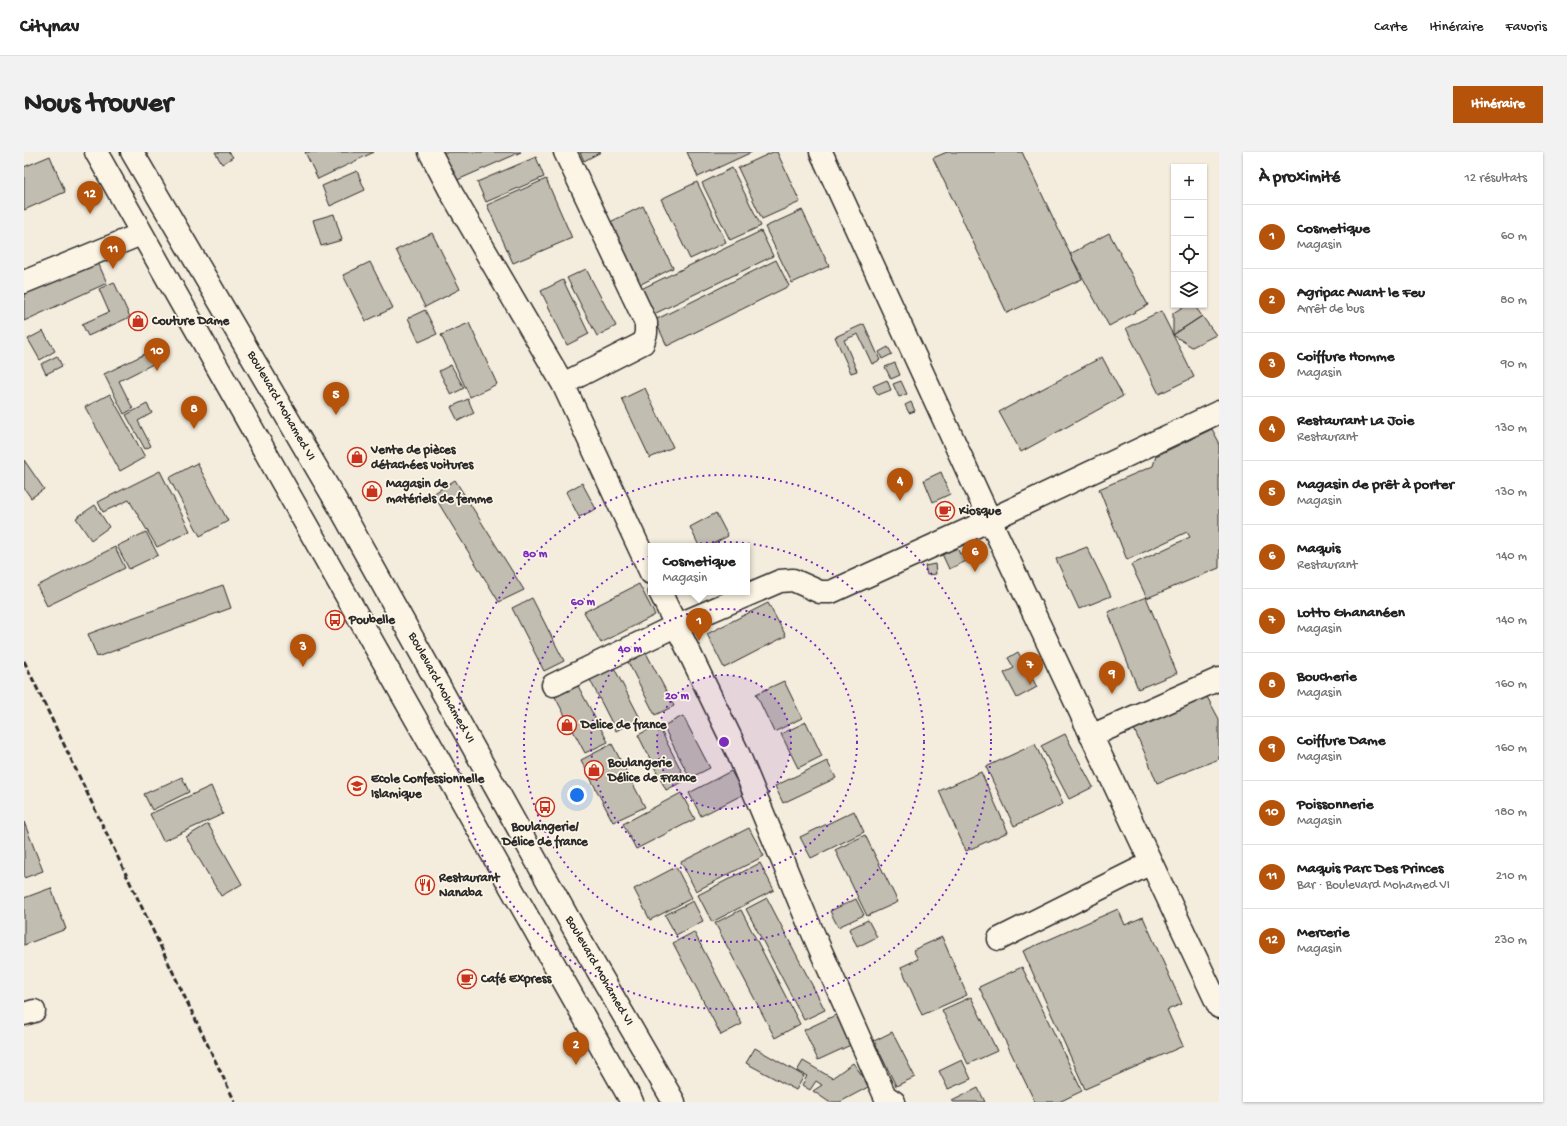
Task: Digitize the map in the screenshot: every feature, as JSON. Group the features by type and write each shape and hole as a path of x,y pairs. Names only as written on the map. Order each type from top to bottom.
{"street":[{"path":"96,152 632,1102"},
{"name":"Boulevard Mohamed VI","path":"132,152 343,513 587,952 674,1102"},
{"path":"430,152 452,194 563,384 648,568"},
{"path":"563,384 643,344 646,333 646,323 565,152"},
{"path":"821,152 990,520 1219,1007"},
{"path":"24,282 141,234"},
{"path":"750,594 780,581 793,580 820,592 831,592 990,520 1219,412"},
{"path":"661,595 738,754 805,915 885,1096 894,1102"},
{"path":"553,684 675,626 747,595"},
{"path":"1091,736 1219,679"},
{"path":"999,939 1151,863"}],"building":[{"path":"215,152 229,152 233,157 222,164"},
{"path":"305,152 374,152 318,179"},
{"path":"521,152 453,182 441,153"},
{"path":"580,152 601,152 584,161"},
{"path":"687,152 752,152 698,177"},
{"path":"773,152 777,152 800,202 762,219 738,168"},
{"path":"947,152 1022,152 1082,279 1007,313 933,158"},
{"path":"50,156 65,192 24,210 24,167"},
{"path":"536,157 544,177 486,202 477,182"},
{"path":"732,168 761,226 730,240 702,183"},
{"path":"357,171 365,190 330,206 322,186"},
{"path":"546,179 572,238 513,263 487,205"},
{"path":"697,182 726,242 690,259 661,199"},
{"path":"643,206 673,268 637,286 606,224"},
{"path":"802,210 829,266 792,283 765,227"},
{"path":"334,214 342,240 321,246 313,220"},
{"path":"761,231 773,256 652,315 639,290"},
{"path":"432,233 460,289 425,307 396,250"},
{"path":"1109,233 1148,305 1109,326 1070,254"},
{"path":"96,258 107,283 24,321 24,291"},
{"path":"776,260 789,286 667,346 655,320"},
{"path":"370,262 393,308 366,321 343,275"},
{"path":"586,269 616,326 597,336 567,278"},
{"path":"563,280 589,334 567,345 541,291"},
{"path":"114,282 130,317 88,336 82,324 109,312 99,289"},
{"path":"1181,308 1196,308 1202,316 1173,335 1173,313"},
{"path":"425,310 437,334 419,342 408,318"},
{"path":"1161,311 1194,377 1159,394 1126,328"},
{"path":"1202,316 1216,335 1192,347 1173,335"},
{"path":"469,323 497,384 470,397 441,335"},
{"path":"864,324 880,360 872,364 858,334 844,340 857,371 851,373 835,337"},
{"path":"43,331 55,351 40,360 28,339"},
{"path":"888,347 892,354 882,359 879,352"},
{"path":"147,353 153,364 119,381 133,409 124,414 104,374"},
{"path":"57,356 62,366 46,374 41,364"},
{"path":"1102,357 1123,396 1021,452 999,412"},
{"path":"895,363 900,375 891,379 885,367"},
{"path":"451,365 464,388 451,395 439,371"},
{"path":"887,380 891,390 878,395 873,386"},
{"path":"901,381 907,394 899,397 893,384"},
{"path":"645,388 673,447 650,458 622,399"},
{"path":"110,394 145,457 120,471 85,407"},
{"path":"468,399 474,413 458,421 451,407"},
{"path":"911,402 915,411 909,413 905,405"},
{"path":"147,404 152,413 138,421 151,446 145,449 126,415"},
{"path":"1212,429 1219,442 1219,568 1147,598 1131,565 1190,537 1187,532 1127,560 1099,489 1153,466 1156,456"},
{"path":"24,460 44,489 31,498 24,488"},
{"path":"197,463 228,521 200,536 169,478"},
{"path":"160,471 190,531 157,547 129,500 103,512 98,502"},
{"path":"941,472 950,494 933,502 924,480"},
{"path":"455,480 524,590 499,602 433,494"},
{"path":"582,483 596,509 579,517 566,492"},
{"path":"95,505 109,527 91,540 76,518"},
{"path":"716,513 728,536 715,543 698,543 690,527"},
{"path":"146,532 158,555 129,569 117,546"},
{"path":"956,546 960,554 969,550 973,558 949,569 942,554"},
{"path":"115,547 125,568 47,606 37,586"},
{"path":"1087,547 1111,596 1079,609 1056,559"},
{"path":"935,564 936,574 927,575 925,566"},
{"path":"639,584 655,615 601,643 584,612"},
{"path":"223,585 231,608 97,657 88,634"},
{"path":"1146,597 1177,673 1138,689 1108,612"},
{"path":"532,598 564,661 544,671 512,608"},
{"path":"768,603 786,636 724,668 707,634"},
{"path":"644,649 674,706 655,715 626,658"},
{"path":"1018,652 1037,687 1017,698 1004,673 1014,668 1008,658"},
{"path":"611,662 640,718 616,731 587,674"},
{"path":"784,681 802,718 774,732 756,694"},
{"path":"578,686 608,742 585,753 555,697"},
{"path":"1206,695 1219,719 1219,759 1157,783 1133,727"},
{"path":"683,716 710,768 690,778 663,726"},
{"path":"806,722 822,756 798,768 781,734"},
{"path":"658,725 686,780 666,790 638,735"},
{"path":"1065,734 1093,787 1069,799 1041,746"},
{"path":"612,744 645,807 613,822 581,760"},
{"path":"1035,744 1063,804 1014,826 986,767"},
{"path":"827,761 836,778 783,803 775,786"},
{"path":"731,771 744,794 701,816 689,793"},
{"path":"981,772 1008,832 966,851 939,791"},
{"path":"182,777 189,792 152,810 144,794"},
{"path":"211,786 223,814 163,841 150,814"},
{"path":"681,793 695,819 636,849 623,824"},
{"path":"854,811 864,832 811,858 800,837"},
{"path":"24,822 43,871 24,878"},
{"path":"208,824 242,884 221,896 186,837"},
{"path":"749,828 764,856 696,891 681,862"},
{"path":"865,835 898,902 867,916 835,850"},
{"path":"760,863 774,890 712,922 698,895"},
{"path":"676,867 692,898 650,920 634,889"},
{"path":"51,888 66,929 24,945 24,898"},
{"path":"767,898 825,1010 804,1020 746,909"},
{"path":"856,899 864,915 838,927 830,911"},
{"path":"693,901 703,921 676,935 665,915"},
{"path":"1118,909 1125,925 1143,917 1182,1004 1167,1010 1183,1046 1085,1089 1023,951"},
{"path":"741,910 800,1024 775,1038 715,923"},
{"path":"868,920 877,937 857,947 849,929"},
{"path":"694,932 742,1024 721,1035 673,943"},
{"path":"942,937 967,995 922,1015 901,967 918,959 913,950"},
{"path":"1022,967 1082,1091 1059,1102 1035,1102 979,987"},
{"path":"971,997 997,1051 968,1064 942,1010"},
{"path":"840,1013 855,1043 818,1060 804,1030"},
{"path":"892,1032 915,1077 896,1086 874,1041"},
{"path":"755,1048 804,1076 796,1090 746,1063"},
{"path":"962,1060 971,1079 948,1089 939,1071"},
{"path":"803,1061 832,1078 853,1063 870,1086 840,1102 829,1102 813,1091 822,1085 816,1081 810,1090 802,1085 807,1076 797,1071"},
{"path":"978,1088 985,1102 952,1102 952,1101"}],"railway":[{"path":"24,661 235,1102"}],"place":[{"name":"Mercerie","path":"90,214"},
{"name":"Maquis Parc Des Princes","path":"113,269"},
{"name":"Couture Dame","path":"138,321"},
{"name":"Poissonnerie","path":"157,371"},
{"name":"Magasin de prêt à porter","path":"336,415"},
{"name":"Boucherie","path":"194,429"},
{"name":"Vente de pièces détachées voitures","path":"357,457"},
{"name":"Magasin de matériels de femme","path":"372,491"},
{"name":"Restaurant La Joie","path":"900,501"},
{"name":"Kiosque","path":"945,511"},
{"name":"Maquis","path":"975,572"},
{"name":"Poubelle","path":"335,620"},
{"name":"Cosmetique","path":"699,641"},
{"name":"Coiffure Homme","path":"303,667"},
{"name":"Lotto Ghananéen","path":"1030,685"},
{"name":"Coiffure Dame","path":"1112,694"},
{"name":"Delice de france","path":"567,725"},
{"name":"Boulangerie Délice de France","path":"594,770"},
{"name":"Ecole Confessionnelle Islamique","path":"357,786"},
{"name":"Boulangerie/ Délice de france","path":"545,807"},
{"name":"Restaurant Nanaba","path":"425,885"},
{"name":"Café Express","path":"467,979"},
{"name":"Agripac Avant le Feu","path":"576,1065"}]}
